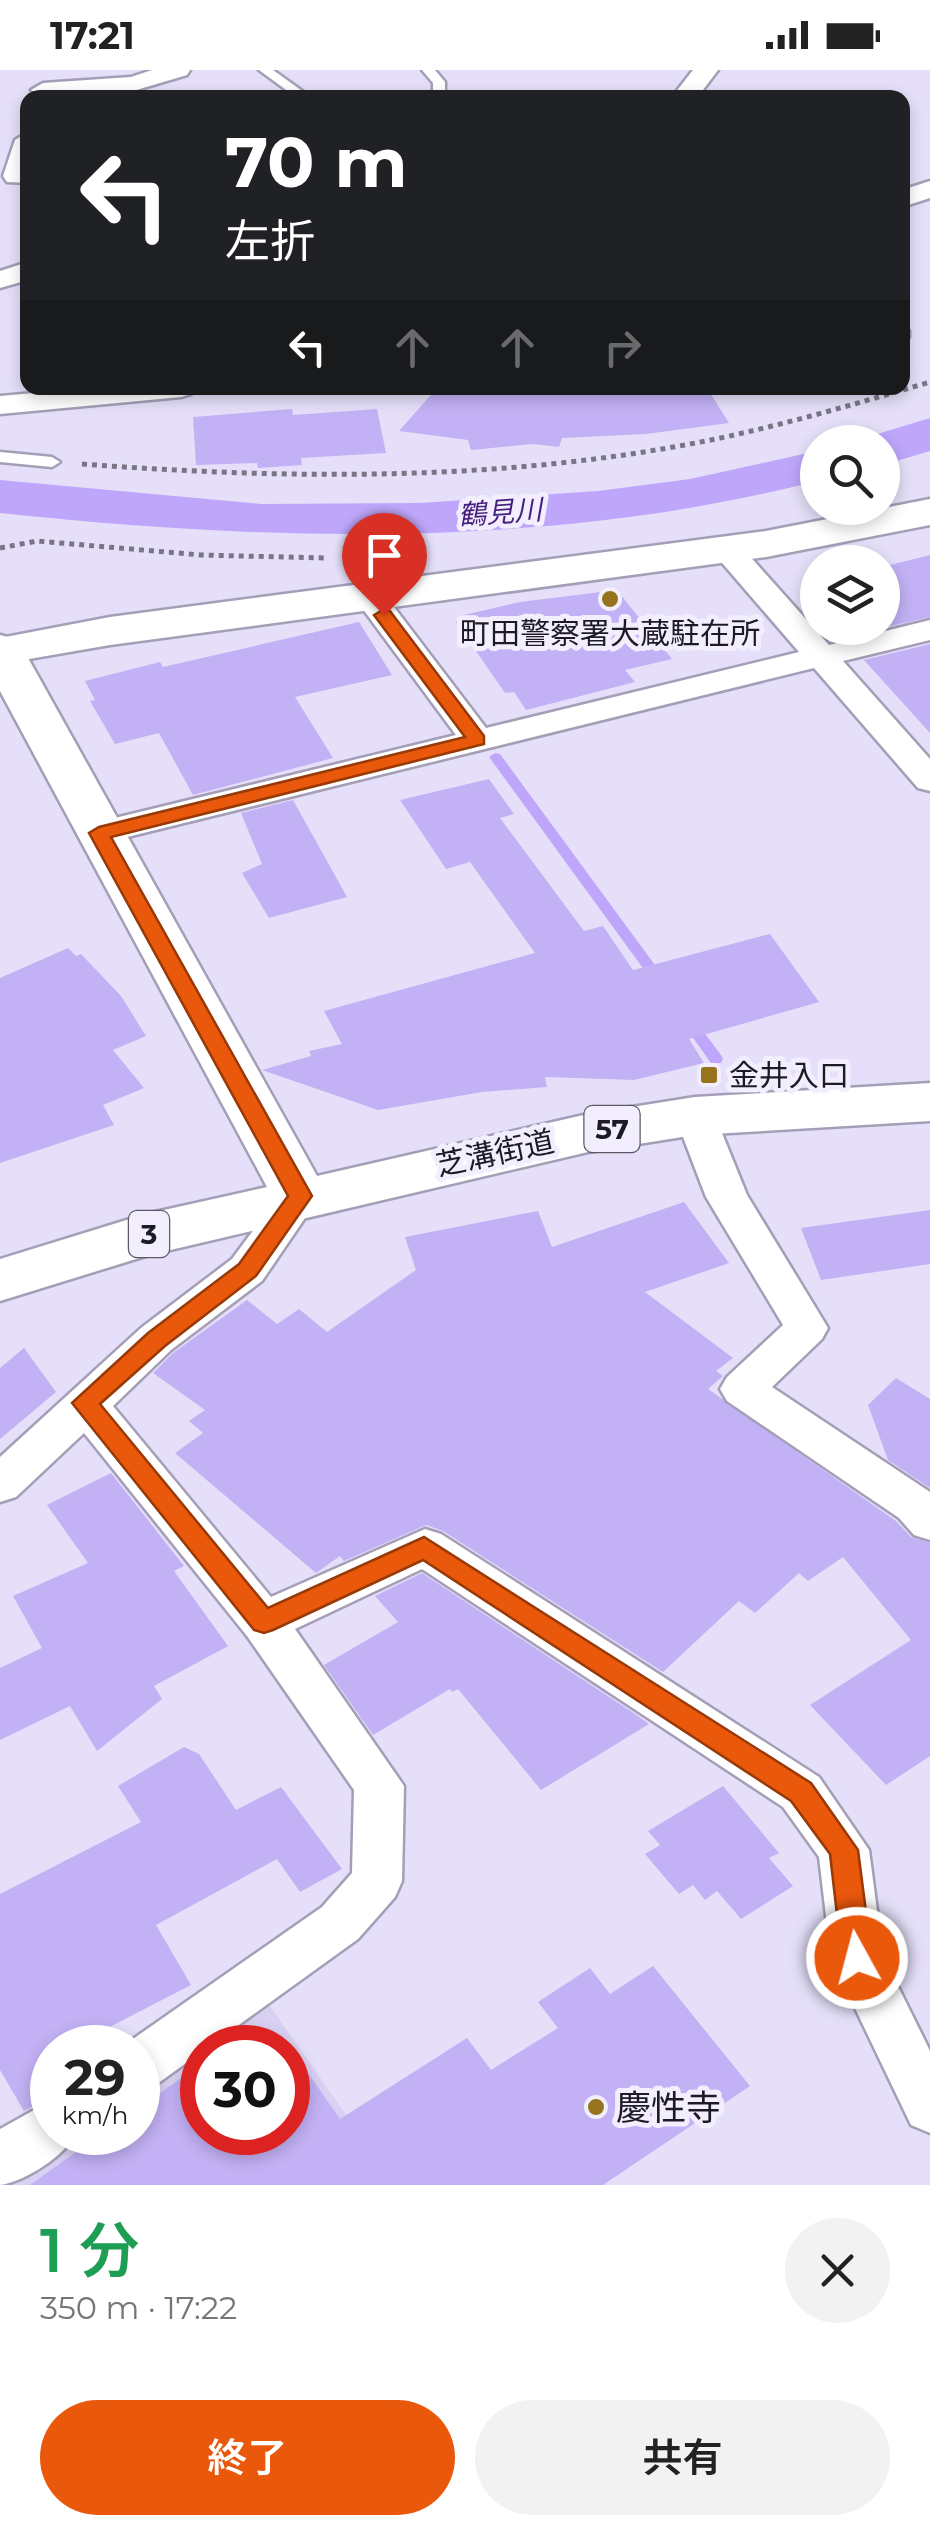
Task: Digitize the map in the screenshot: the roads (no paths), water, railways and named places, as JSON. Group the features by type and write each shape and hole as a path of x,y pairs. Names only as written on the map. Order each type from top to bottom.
{"main road":[{"path":"300,1196 1,650 110,631 726,550 930,512"},
{"name":"芝溝街道","path":"300,1196 588,1132 695,1116 930,1102"},
{"name":"3","path":"0,1280 146,1234 300,1196"}],"street":[{"path":"42,86 133,84 178,70"},
{"path":"690,90 706,70"},
{"path":"0,404 102,395"},
{"path":"726,550 928,776"},
{"path":"370,597 477,740"},
{"path":"99,833 930,630"},
{"path":"695,1116 727,1197 807,1328 742,1389 915,1505 930,1522"},
{"path":"0,1484 156,1339 248,1270 300,1196"},
{"path":"85,1403 264,1622 379,1786 377,1882 340,1922 160,2050"},
{"path":"264,1622 424,1547 801,1792 844,1850 857,1958 930,2107"},
{"path":"0,2161 30,2141"}],"lane":[{"path":"264,70 294,90"},
{"path":"0,457 52,462"}],"water":[{"path":"930,418 930,451 900,460 900,427"},
{"name":"鶴見川","path":"800,455 800,485 616,519 513,529 307,534 204,530 0,513 0,480 261,504 420,503 598,491 690,479"}],"waterway":[{"path":"495,757 658,979"},
{"path":"689,1022 716,1059"}],"place":[{"name":"町田警察署大蔵駐在所","path":"610,599"},
{"name":"金井入口","path":"709,1075"},
{"name":"慶性寺","path":"596,2107"}]}
